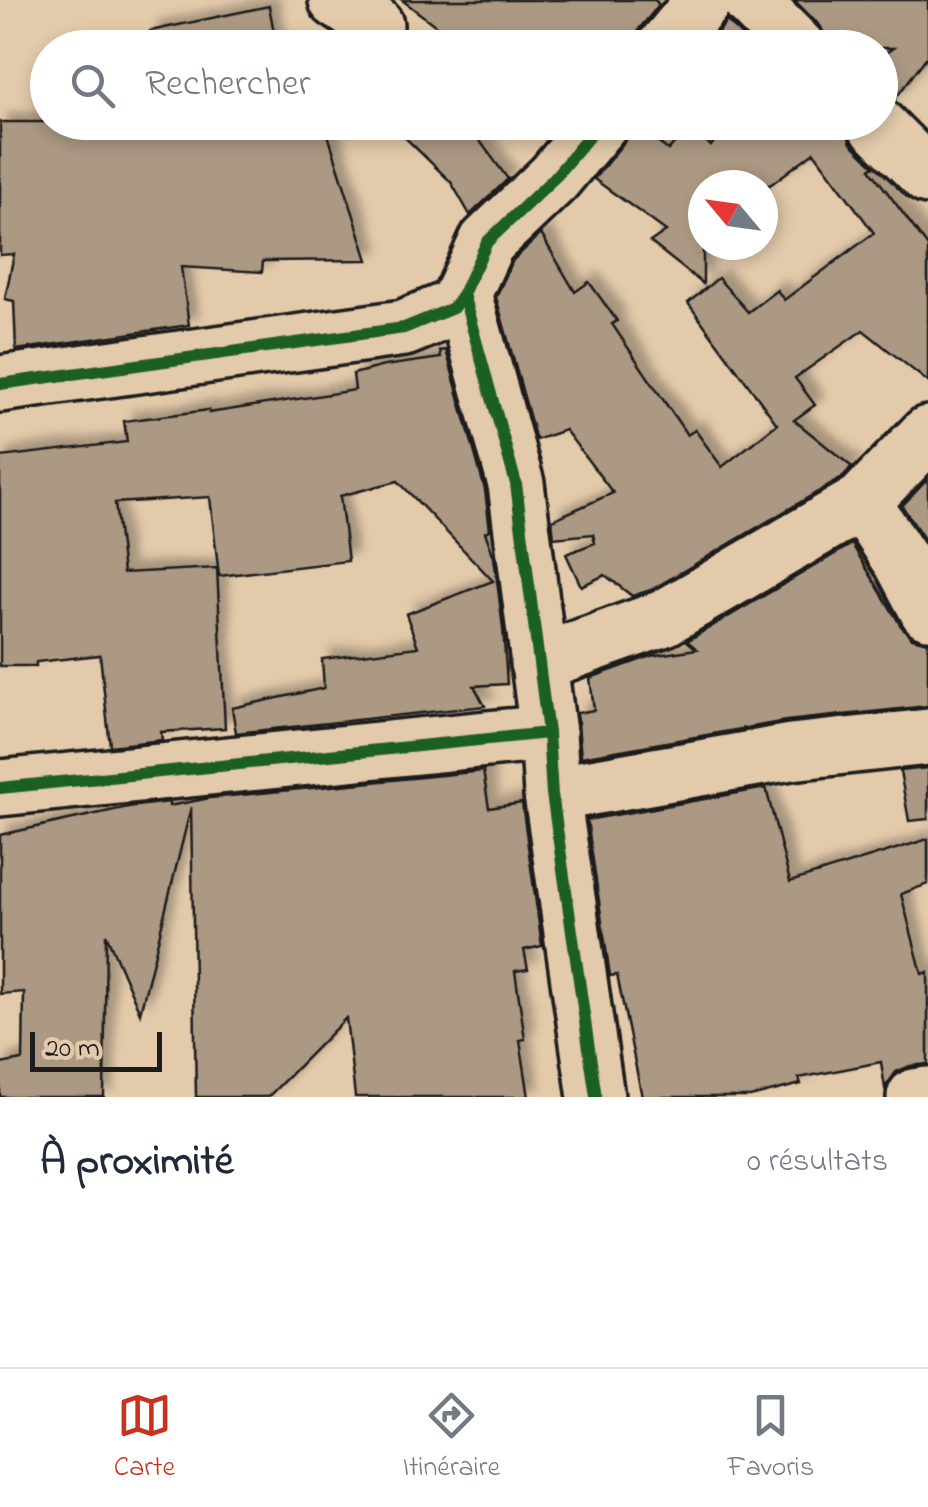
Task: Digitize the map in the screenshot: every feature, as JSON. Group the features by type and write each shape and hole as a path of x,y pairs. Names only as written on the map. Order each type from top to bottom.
{"street":[{"path":"679,30 704,0"},
{"path":"750,0 780,30"},
{"path":"0,384 404,328 453,308 487,242 554,178 586,140"},
{"path":"892,140 928,176"},
{"path":"463,294 516,484 548,733 552,794 596,1097"},
{"path":"538,663 664,618 862,502 928,434"},
{"path":"862,502 928,610"},
{"path":"0,788 548,733"},
{"path":"552,794 791,752 928,738"},
{"path":"915,1097 928,1095"}],"building":[{"path":"402,0 655,0 659,5 639,30 441,30"},
{"path":"794,0 928,0 928,55 898,95 898,30 821,27"},
{"path":"269,6 274,30 155,30"},
{"path":"727,21 736,30 720,30"},
{"path":"0,122 30,122 30,140 330,140 368,260 263,261 262,272 181,267 189,325 16,350 14,301 5,299 14,254 0,255"},
{"path":"408,140 479,140 508,179 470,215 451,182"},
{"path":"625,140 655,140 668,150 677,140 705,140 711,146 715,140 850,140 874,166 870,169 928,247 928,382 863,330 795,378 815,405 794,420 852,467 843,477 651,590 632,596 605,575 581,586 566,554 595,543 593,534 554,538 552,520 613,493 565,430 536,440 496,297 513,260 541,234 575,292 589,282 617,321 612,324 687,435 695,430 722,467 777,424 688,303 718,278 748,312 777,290 784,300 874,233 814,152 778,179 778,170 688,170 688,260 703,260 703,284 650,242 666,231 594,179"},
{"path":"446,350 485,490 490,530 485,532 494,557 503,628 507,684 474,686 485,706 236,733 232,708 324,688 322,659 418,647 406,614 493,581 398,481 340,496 348,561 219,576 210,497 115,503 123,573 217,568 225,728 161,732 162,740 110,746 100,655 36,662 36,666 0,666 0,457 127,442 124,421 209,413 355,390 353,374 441,358 440,351"},
{"path":"928,479 928,545 902,506"},
{"path":"852,544 901,626 912,638 928,642 928,706 786,721 581,757 577,713 594,710 590,678 651,656 697,649 687,641"},
{"path":"928,768 928,819 909,821 900,771"},
{"path":"483,771 489,808 522,803 542,946 524,950 528,969 515,971 529,1097 355,1097 346,1018 268,1097 196,1097 191,807 140,1013 106,934 104,1097 0,1097 0,1064 23,1060 24,992 0,994 0,835 128,807 169,802 169,806 210,798"},
{"path":"766,788 790,882 928,839 928,884 901,894 922,974 928,972 928,1064 896,1072 885,1088 881,1062 799,1078 801,1084 750,1097 642,1097 617,975 610,976 587,820"}],"cycle path":[{"path":"0,384 404,328 453,308 487,242 554,178 586,140"},
{"path":"463,294 516,484 548,733 552,794 596,1097"},
{"path":"0,788 548,733"}]}
